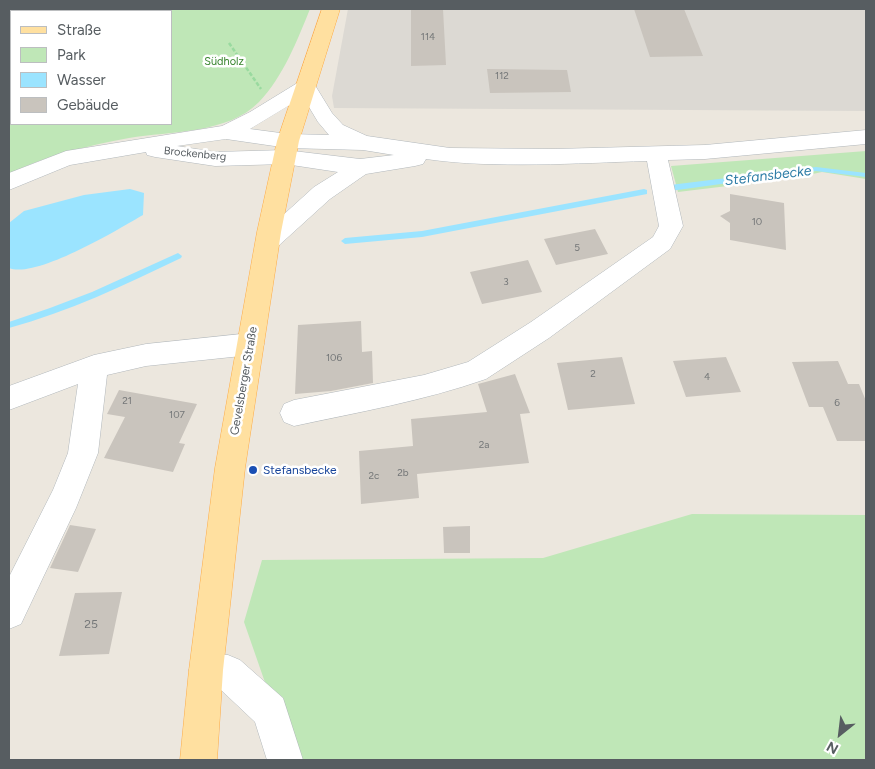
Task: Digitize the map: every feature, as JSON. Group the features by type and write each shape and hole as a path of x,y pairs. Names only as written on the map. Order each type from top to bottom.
{"main road":[{"name":"Gevelsberger Straße","path":"198,760 206,670 235,433 268,242 286,149 331,9"}],"street":[{"name":"Brockenberg","path":"9,182 66,158 226,132 257,117 306,86"},
{"path":"306,86 324,117 336,130 363,143"},
{"name":"Brockenberg","path":"226,132 286,149"},
{"path":"286,149 363,143 450,155 554,156 656,154 866,137"},
{"name":"Brockenberg","path":"136,147 216,159 286,149"},
{"path":"286,149 360,167 450,155"},
{"path":"294,414 424,387 476,370 548,324 662,243 671,226 656,154"},
{"path":"268,242 322,193 360,167"},
{"path":"9,398 94,366 146,354 250,344"},
{"path":"9,612 65,498 83,453 94,366"},
{"path":"206,670 228,672 270,711 285,760"}],"path":[{"path":"229,43 264,93 276,104"}],"shaded area":[{"path":"348,9 866,9 866,111 334,108 332,96"}],"green space":[{"name":"Südholz","path":"9,9 310,9 282,70 268,92 246,112 215,126 129,138 53,156 9,174"},
{"path":"866,151 866,179 822,172 794,178 678,192 671,166"},
{"path":"692,514 866,515 866,760 292,760 244,622 262,560 543,558"}],"water":[{"path":"130,189 144,193 143,215 96,241 56,260 21,269 9,268 9,223 24,211 84,195"}],"building":[{"path":"411,9 443,9 446,65 411,66"},
{"path":"634,9 684,9 703,56 650,57"},
{"path":"487,69 567,70 571,92 490,93"},
{"path":"730,194 784,203 786,250 730,240 730,223 720,216 730,211"},
{"path":"595,229 608,254 556,265 544,239"},
{"path":"528,260 542,292 482,304 470,272"},
{"path":"361,321 362,352 372,351 373,383 331,391 295,394 298,325"},
{"path":"622,357 635,404 568,410 557,363"},
{"path":"726,357 741,392 686,397 673,361"},
{"path":"838,361 848,384 859,384 866,401 866,441 837,441 823,407 809,407 792,362"},
{"path":"515,374 530,413 520,414 529,463 417,474 419,498 361,504 359,451 413,446 411,419 487,412 478,384"},
{"path":"119,390 197,404 179,443 185,444 173,472 104,458 125,417 107,414"},
{"path":"70,525 96,529 78,572 50,568"},
{"path":"470,526 470,553 444,553 443,527"},
{"path":"122,592 109,654 59,656 75,593"}],"waterway":[{"name":"Stefansbecke","path":"670,188 816,169 866,175"},
{"name":"Stefansbecke","path":"345,241 422,234 644,192"},
{"name":"Stefansbecke","path":"9,325 53,311 95,294 178,256"}],"place":[{"name":"Stefansbecke","path":"253,470"}]}
